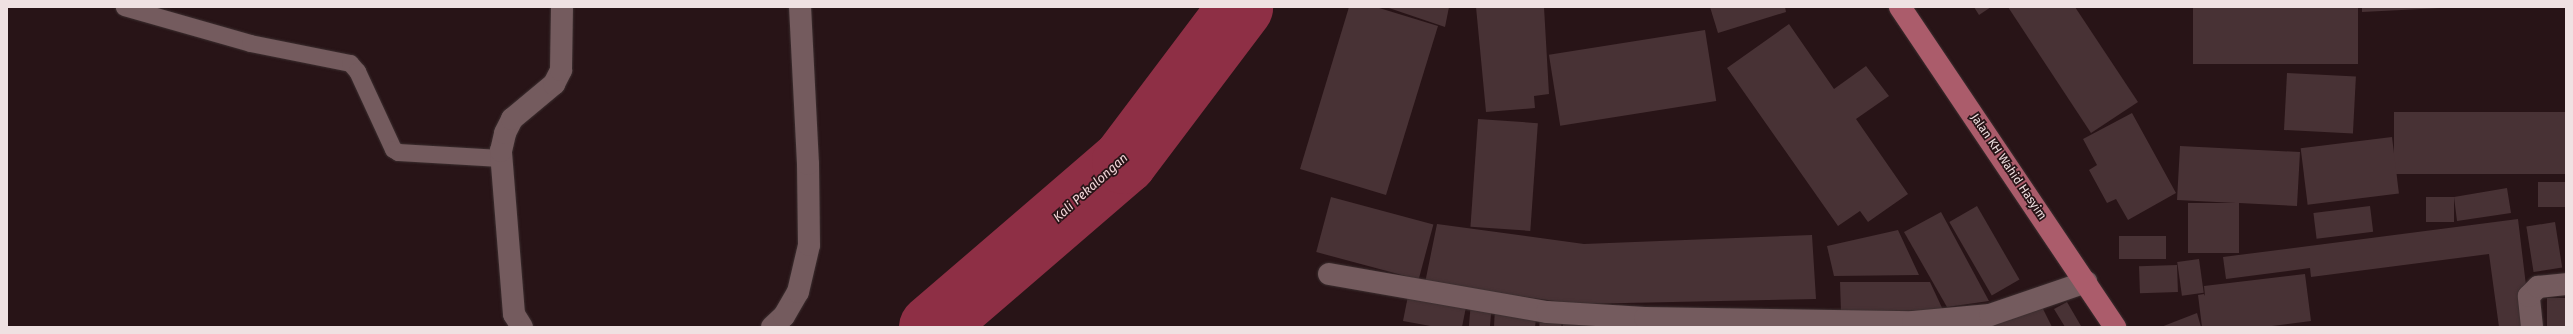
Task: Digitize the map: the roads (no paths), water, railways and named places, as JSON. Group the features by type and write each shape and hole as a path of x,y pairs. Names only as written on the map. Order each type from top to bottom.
{"main road":[{"name":"Jalan KH Wahid Hasyim","path":"1900,7 2116,327"}],"street":[{"path":"522,327 514,314 500,158 505,133 512,119 554,84 561,70 562,7"},
{"path":"772,327 784,316 798,292 809,245 808,164 800,7"},
{"path":"1329,274 1547,312 1644,323 1913,322 1950,320 1990,315 2017,307 2086,282"},
{"path":"2532,327 2529,296 2538,287 2566,284"}],"lane":[{"path":"124,7 250,43 350,63 357,71 393,149 398,152 500,158"}],"waterway":[{"name":"Kali Pekalongan","path":"931,327 1124,161 1240,7"}]}
